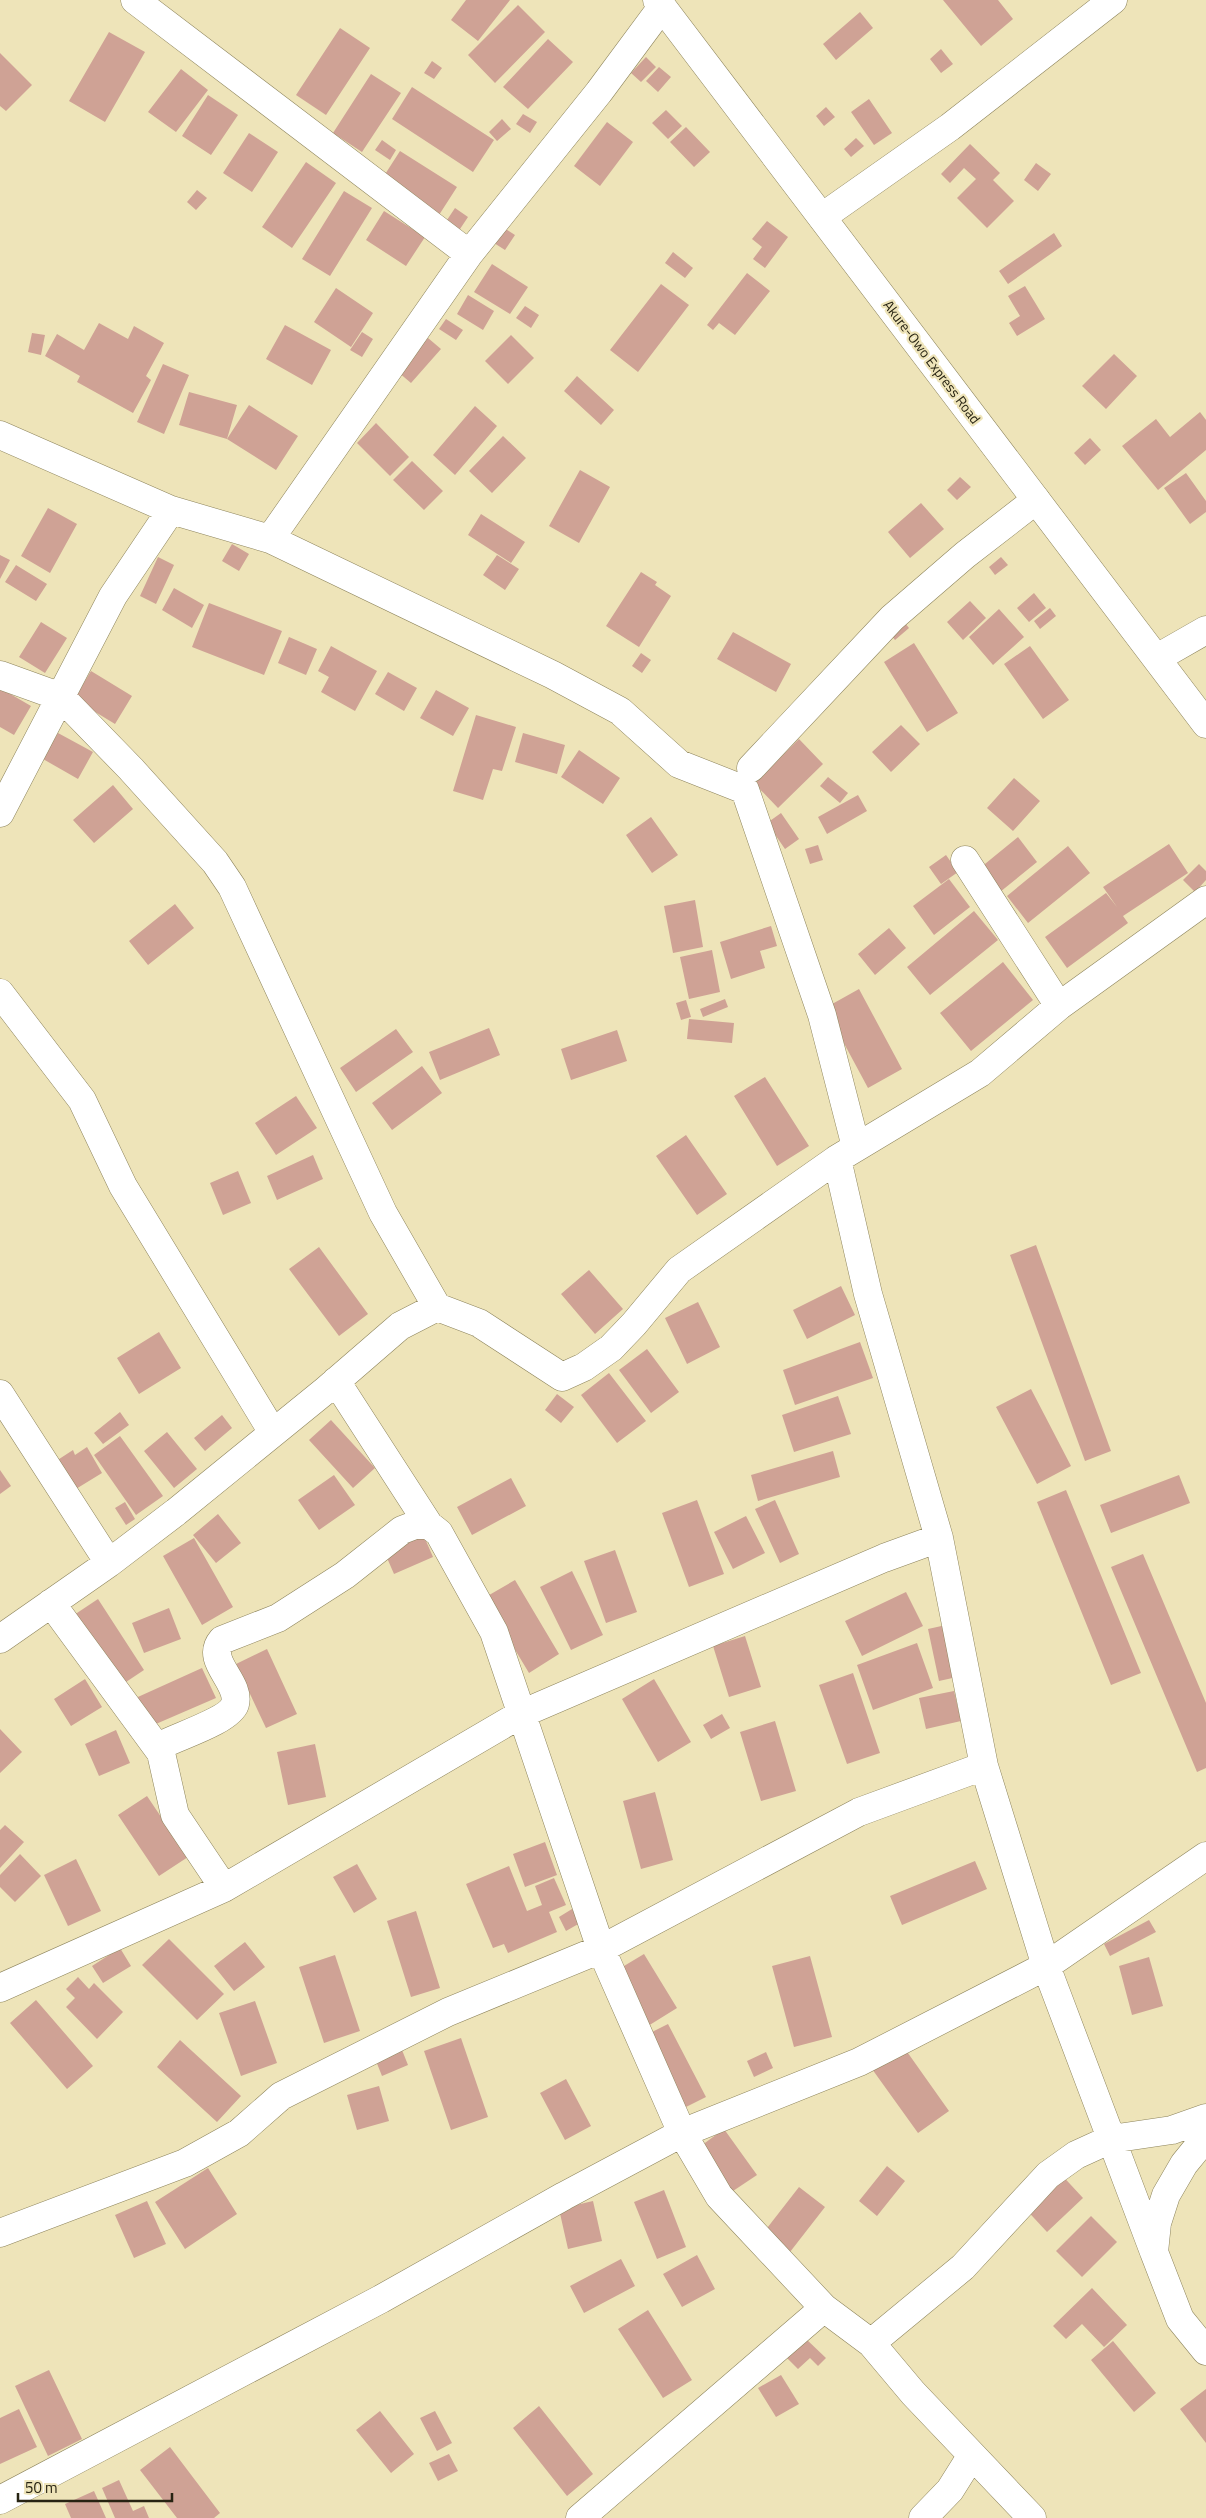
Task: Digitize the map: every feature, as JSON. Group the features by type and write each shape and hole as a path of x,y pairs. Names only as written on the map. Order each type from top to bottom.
{"main road":[{"path":"135,0 469,254"},
{"path":"822,217 950,127 1113,0"},
{"path":"270,539 469,254 599,92 659,4"},
{"name":"Akure-Owo Express Road","path":"659,4 1206,724"},
{"path":"0,434 171,510 270,539 561,680 620,711 679,764 745,790 822,1015 847,1153 868,1294 939,1538 984,1766 1046,1966 1111,2139 1180,2319 1206,2352"},
{"path":"751,768 892,618 964,554 1036,500"},
{"path":"0,813 113,596 171,510"},
{"path":"1157,658 1206,630"},
{"path":"0,675 61,697 131,768 215,862 232,887 383,1214 437,1306 479,1323 562,1377 584,1367 611,1348 634,1324 679,1270 847,1153 980,1074 1059,1006 1206,900"},
{"path":"965,860 1059,1006"},
{"path":"0,994 82,1100 123,1186 272,1432"},
{"path":"0,1639 109,1563 176,1512 400,1326 437,1306"},
{"path":"336,1381 429,1525 439,1533 494,1632 601,1949 682,2133 719,2196 824,2308 871,2343 913,2392 1032,2518"},
{"path":"0,1394 109,1563"},
{"path":"160,1753 164,1744 226,1716 234,1706 236,1696 216,1654 217,1646 222,1640 278,1618 345,1575 402,1530 415,1525 429,1525"},
{"path":"0,1988 224,1888 521,1714 884,1558 939,1538"},
{"path":"51,1603 160,1753 175,1815 224,1888"},
{"path":"0,2234 185,2163 239,2133 281,2096 448,2012 601,1949 860,1812 984,1766"},
{"path":"0,2500 382,2299 564,2196 682,2133 859,2062 1046,1966 1206,1856"},
{"path":"871,2343 963,2267 1048,2175 1076,2155 1111,2139 1172,2130 1206,2118"},
{"path":"1154,2252 1157,2223 1166,2195 1184,2164 1206,2137"},
{"path":"580,2518 660,2452 824,2308"},
{"path":"923,2518 950,2490 972,2454"}],"building":[{"path":"466,0 510,0 478,41 451,20"},
{"path":"943,0 998,0 1013,19 981,46"},
{"path":"518,5 545,32 495,83 468,55"},
{"path":"860,12 873,28 836,60 823,44"},
{"path":"340,28 370,48 326,115 296,95"},
{"path":"109,32 145,52 105,122 69,101"},
{"path":"548,39 573,62 528,109 503,87"},
{"path":"941,49 953,64 941,73 930,59"},
{"path":"0,53 32,85 6,111 0,106"},
{"path":"646,57 656,67 641,82 631,73"},
{"path":"432,61 442,68 434,79 424,73"},
{"path":"659,67 671,77 658,92 646,81"},
{"path":"181,69 208,90 176,132 148,112"},
{"path":"371,74 401,93 362,152 333,133"},
{"path":"412,87 494,140 473,172 392,119"},
{"path":"208,95 238,115 211,155 182,136"},
{"path":"869,99 892,133 874,145 851,112"},
{"path":"826,107 835,117 824,126 816,116"},
{"path":"666,110 682,126 668,139 652,123"},
{"path":"523,114 537,122 530,133 516,124"},
{"path":"502,119 511,129 497,141 489,132"},
{"path":"607,122 633,142 600,186 574,166"},
{"path":"686,127 710,152 694,167 670,142"},
{"path":"249,133 278,152 252,192 223,173"},
{"path":"856,138 864,146 851,157 844,149"},
{"path":"382,140 396,150 390,160 375,150"},
{"path":"970,144 1000,173 993,180 1014,201 987,228 957,198 976,179 964,168 950,183 941,174"},
{"path":"400,151 457,187 439,215 382,179"},
{"path":"306,162 336,183 292,248 262,227"},
{"path":"1036,163 1051,174 1038,191 1024,180"},
{"path":"197,190 207,198 196,210 187,202"},
{"path":"344,191 372,208 330,276 302,259"},
{"path":"455,208 468,217 454,238 441,229"},
{"path":"384,211 425,237 406,266 366,240"},
{"path":"767,221 788,237 765,268 753,259 762,247 752,239"},
{"path":"504,228 515,235 505,250 494,243"},
{"path":"1054,233 1062,246 1008,284 999,271"},
{"path":"673,252 693,268 685,278 665,263"},
{"path":"492,264 528,287 510,314 474,292"},
{"path":"747,273 770,291 735,335 719,323 713,330 707,325"},
{"path":"661,284 689,305 638,372 610,350"},
{"path":"1025,286 1045,319 1017,336 1009,323 1020,316 1008,296"},
{"path":"336,288 373,313 351,347 314,322"},
{"path":"468,295 494,311 483,330 457,314"},
{"path":"525,306 539,315 531,328 516,318"},
{"path":"446,319 463,330 456,340 439,329"},
{"path":"99,323 128,339 134,326 164,343 146,376 151,380 133,413 77,382 80,376 45,356 57,334 84,350"},
{"path":"285,325 331,350 312,385 266,359"},
{"path":"362,332 373,339 362,357 350,350"},
{"path":"32,333 45,335 41,355 28,352"},
{"path":"511,335 534,358 508,384 485,361"},
{"path":"428,338 441,349 411,383 398,372"},
{"path":"1114,354 1137,376 1106,409 1082,386"},
{"path":"163,364 189,375 164,434 137,422"},
{"path":"577,376 614,410 601,425 564,391"},
{"path":"189,392 237,405 227,439 179,425"},
{"path":"249,405 298,436 276,470 227,439"},
{"path":"475,406 497,426 455,475 433,455"},
{"path":"1200,412 1206,420 1206,450 1158,490 1122,446 1156,419 1170,437"},
{"path":"376,423 409,457 390,476 357,443"},
{"path":"503,436 526,458 492,493 469,471"},
{"path":"1090,438 1101,450 1085,465 1074,453"},
{"path":"412,461 443,491 424,510 393,480"},
{"path":"580,470 610,487 579,543 549,526"},
{"path":"1186,473 1206,501 1206,512 1190,524 1164,488"},
{"path":"960,477 971,487 957,500 947,490"},
{"path":"921,503 944,529 910,558 888,532"},
{"path":"48,508 77,524 50,573 21,556"},
{"path":"481,514 525,542 511,563 468,535"},
{"path":"232,544 249,554 239,571 222,561"},
{"path":"0,555 10,560 0,579"},
{"path":"497,555 519,569 505,590 483,575"},
{"path":"158,557 174,565 156,604 140,596"},
{"path":"1001,557 1008,565 995,575 989,567"},
{"path":"16,565 47,584 36,601 5,582"},
{"path":"641,572 657,582 655,585 671,596 639,647 606,626"},
{"path":"174,588 204,605 192,628 162,610"},
{"path":"1034,593 1046,608 1029,622 1017,608"},
{"path":"970,601 986,618 963,640 947,622"},
{"path":"209,603 282,631 264,675 192,647"},
{"path":"1050,608 1056,616 1040,629 1034,621"},
{"path":"999,609 1024,637 993,665 969,637"},
{"path":"900,617 909,628 895,640 886,629"},
{"path":"41,622 67,638 45,673 19,657"},
{"path":"733,632 791,664 776,692 717,659"},
{"path":"289,637 317,649 306,675 278,663"},
{"path":"914,643 958,713 927,732 884,662"},
{"path":"331,646 377,671 355,711 321,692 329,677 318,671"},
{"path":"1030,646 1069,700 1043,719 1004,664"},
{"path":"641,653 651,660 642,673 632,666"},
{"path":"91,671 132,696 115,724 74,699"},
{"path":"388,672 417,688 404,711 375,694"},
{"path":"0,688 31,706 14,735 0,727"},
{"path":"436,690 469,708 453,736 420,718"},
{"path":"476,715 516,727 502,771 493,769 483,800 453,791"},
{"path":"901,725 920,744 891,772 872,752"},
{"path":"58,733 93,752 78,779 43,759"},
{"path":"523,733 565,745 557,774 515,762"},
{"path":"799,739 823,764 778,808 754,783"},
{"path":"579,750 620,778 603,804 561,777"},
{"path":"828,777 848,793 840,803 820,786"},
{"path":"1014,778 1040,801 1013,831 987,808"},
{"path":"113,785 133,809 94,843 73,820"},
{"path":"858,795 867,811 827,834 818,817"},
{"path":"781,813 799,839 785,849 767,823"},
{"path":"651,817 678,855 652,873 626,835"},
{"path":"1018,837 1037,862 1000,892 980,868"},
{"path":"1169,844 1188,873 1123,916 1128,923 1067,968 1045,937 1106,893 1117,907 1103,887"},
{"path":"818,845 823,860 810,864 805,849"},
{"path":"1068,846 1090,873 1028,923 1007,896"},
{"path":"946,855 958,872 941,884 929,867"},
{"path":"1199,864 1206,871 1206,880 1195,892 1183,880"},
{"path":"949,879 970,907 934,935 913,906"},
{"path":"695,900 703,947 673,953 664,906"},
{"path":"175,904 194,928 148,965 129,941"},
{"path":"974,911 998,940 930,995 907,967"},
{"path":"771,926 777,946 760,951 765,968 731,979 720,942"},
{"path":"889,928 906,948 875,975 858,954"},
{"path":"712,950 720,992 689,999 680,957"},
{"path":"1003,962 1033,1000 971,1051 940,1013"},
{"path":"859,989 902,1069 868,1088 825,1008"},
{"path":"725,999 728,1007 703,1017 700,1009"},
{"path":"686,1000 691,1017 681,1020 676,1003"},
{"path":"689,1019 734,1023 732,1043 687,1039"},
{"path":"489,1028 500,1055 440,1080 429,1052"},
{"path":"396,1029 413,1052 356,1092 340,1068"},
{"path":"617,1030 627,1061 571,1080 561,1049"},
{"path":"422,1066 442,1093 392,1130 372,1103"},
{"path":"765,1077 809,1146 777,1166 734,1096"},
{"path":"296,1096 317,1128 276,1155 255,1123"},
{"path":"686,1135 727,1194 697,1215 656,1156"},
{"path":"313,1155 323,1179 277,1200 267,1176"},
{"path":"238,1171 251,1203 223,1215 210,1183"},
{"path":"1036,1245 1111,1451 1085,1461 1010,1255"},
{"path":"319,1247 368,1314 339,1336 289,1269"},
{"path":"589,1270 623,1309 595,1334 561,1294"},
{"path":"841,1286 855,1315 807,1339 793,1310"},
{"path":"698,1302 720,1347 687,1364 665,1318"},
{"path":"159,1332 181,1368 139,1394 117,1358"},
{"path":"860,1342 873,1378 795,1405 783,1370"},
{"path":"647,1349 679,1392 651,1413 619,1370"},
{"path":"609,1373 646,1421 617,1443 581,1395"},
{"path":"1031,1389 1071,1466 1037,1484 996,1407"},
{"path":"557,1394 574,1407 561,1423 545,1410"},
{"path":"838,1396 851,1434 794,1452 782,1415"},
{"path":"120,1412 129,1425 103,1444 94,1433"},
{"path":"222,1415 232,1428 205,1451 194,1438"},
{"path":"331,1420 375,1468 353,1488 309,1440"},
{"path":"167,1432 197,1469 174,1488 144,1451"},
{"path":"120,1436 163,1496 136,1515 94,1455"},
{"path":"87,1447 102,1473 71,1492 53,1463 73,1450 75,1455"},
{"path":"833,1451 840,1477 758,1501 751,1475"},
{"path":"0,1470 11,1486 0,1494"},
{"path":"334,1475 355,1505 319,1530 298,1500"},
{"path":"1179,1475 1190,1503 1111,1533 1100,1505"},
{"path":"511,1478 526,1506 472,1535 457,1507"},
{"path":"1066,1490 1141,1673 1111,1685 1037,1502"},
{"path":"697,1500 724,1574 689,1587 662,1513"},
{"path":"775,1500 799,1554 780,1563 755,1509"},
{"path":"125,1502 135,1519 126,1525 115,1508"},
{"path":"218,1514 241,1543 216,1563 193,1535"},
{"path":"746,1516 765,1553 733,1569 714,1532"},
{"path":"420,1527 433,1557 394,1574 381,1544"},
{"path":"194,1538 233,1607 202,1625 163,1556"},
{"path":"615,1550 637,1612 606,1623 584,1561"},
{"path":"1143,1554 1206,1703 1206,1768 1197,1772 1111,1567"},
{"path":"572,1571 603,1635 571,1650 540,1587"},
{"path":"515,1580 559,1654 529,1673 484,1598"},
{"path":"906,1592 923,1626 862,1656 845,1621"},
{"path":"98,1599 144,1670 117,1688 71,1617"},
{"path":"169,1608 181,1639 144,1653 132,1623"},
{"path":"946,1625 957,1677 939,1681 928,1629"},
{"path":"745,1636 761,1687 729,1697 713,1646"},
{"path":"917,1643 933,1688 873,1710 857,1665"},
{"path":"267,1649 297,1714 266,1728 236,1664"},
{"path":"202,1668 216,1698 142,1730 129,1701"},
{"path":"853,1673 880,1753 847,1764 819,1685"},
{"path":"85,1679 102,1707 71,1726 54,1699"},
{"path":"654,1679 691,1742 658,1762 622,1699"},
{"path":"954,1691 961,1721 926,1729 919,1698"},
{"path":"722,1714 730,1728 711,1739 703,1725"},
{"path":"775,1721 796,1791 761,1801 740,1732"},
{"path":"0,1729 22,1752 0,1773"},
{"path":"116,1730 130,1763 99,1776 85,1744"},
{"path":"315,1744 326,1797 288,1805 277,1752"},
{"path":"655,1792 673,1860 641,1869 623,1801"},
{"path":"147,1796 188,1857 159,1876 118,1815"},
{"path":"5,1825 24,1842 0,1868 0,1830"},
{"path":"545,1842 557,1875 525,1887 513,1854"},
{"path":"20,1854 41,1876 15,1902 0,1887 0,1875"},
{"path":"76,1859 101,1911 68,1926 44,1875"},
{"path":"975,1861 987,1889 902,1925 890,1896"},
{"path":"357,1864 377,1899 354,1913 333,1877"},
{"path":"509,1866 527,1911 542,1905 535,1886 554,1878 566,1905 549,1912 557,1932 508,1953 504,1944 493,1948 466,1884"},
{"path":"572,1909 580,1923 566,1931 559,1917"},
{"path":"416,1911 440,1988 411,1997 387,1921"},
{"path":"1149,1920 1156,1932 1110,1956 1104,1944"},
{"path":"169,1939 224,1994 197,2020 142,1965"},
{"path":"245,1942 265,1967 234,1991 214,1966"},
{"path":"120,1948 131,1966 103,1983 92,1966"},
{"path":"644,1954 677,2008 648,2026 614,1972"},
{"path":"335,1955 360,2031 324,2043 299,1967"},
{"path":"810,1956 832,2037 794,2047 772,1966"},
{"path":"1149,1957 1163,2006 1132,2015 1119,1966"},
{"path":"78,1977 89,1989 94,1983 123,2012 97,2039 66,2007 75,1998 66,1989"},
{"path":"36,2000 93,2066 67,2089 10,2023"},
{"path":"255,2001 277,2063 241,2076 219,2013"},
{"path":"668,2024 706,2097 678,2111 640,2038"},
{"path":"461,2038 488,2117 451,2130 424,2051"},
{"path":"898,2039 949,2111 918,2133 867,2062"},
{"path":"180,2040 241,2096 217,2122 157,2067"},
{"path":"402,2050 408,2065 382,2076 376,2061"},
{"path":"766,2052 773,2068 754,2077 747,2061"},
{"path":"566,2079 591,2126 565,2140 540,2093"},
{"path":"379,2086 389,2121 357,2130 347,2095"},
{"path":"724,2129 757,2175 730,2193 698,2148"},
{"path":"887,2166 905,2181 877,2216 859,2201"},
{"path":"208,2168 237,2214 185,2249 155,2202"},
{"path":"1058,2171 1083,2198 1047,2232 1021,2204"},
{"path":"799,2187 825,2207 790,2252 764,2232"},
{"path":"664,2190 686,2247 657,2259 634,2202"},
{"path":"147,2201 166,2244 134,2258 115,2215"},
{"path":"593,2201 602,2241 568,2249 559,2209"},
{"path":"1091,2216 1117,2242 1082,2277 1056,2251"},
{"path":"697,2255 715,2289 682,2307 663,2274"},
{"path":"621,2259 635,2286 584,2313 570,2286"},
{"path":"1092,2288 1127,2325 1104,2347 1082,2324 1066,2339 1053,2326"},
{"path":"648,2310 692,2380 663,2398 618,2329"},
{"path":"805,2338 826,2358 818,2366 810,2358 798,2369 786,2357"},
{"path":"1113,2341 1156,2393 1134,2412 1091,2360"},
{"path":"49,2370 82,2439 48,2456 15,2386"},
{"path":"781,2375 799,2404 776,2417 758,2388"},
{"path":"1206,2389 1206,2443 1180,2409"},
{"path":"539,2406 593,2474 567,2496 513,2428"},
{"path":"19,2409 37,2447 0,2464 0,2418"},
{"path":"380,2411 414,2454 391,2473 356,2430"},
{"path":"435,2411 452,2443 437,2451 420,2418"},
{"path":"170,2447 220,2513 214,2518 177,2518 140,2470"},
{"path":"449,2454 458,2471 438,2481 429,2463"},
{"path":"119,2480 133,2511 144,2506 149,2518 115,2518 102,2488"},
{"path":"94,2491 106,2518 71,2518 65,2504"}]}
